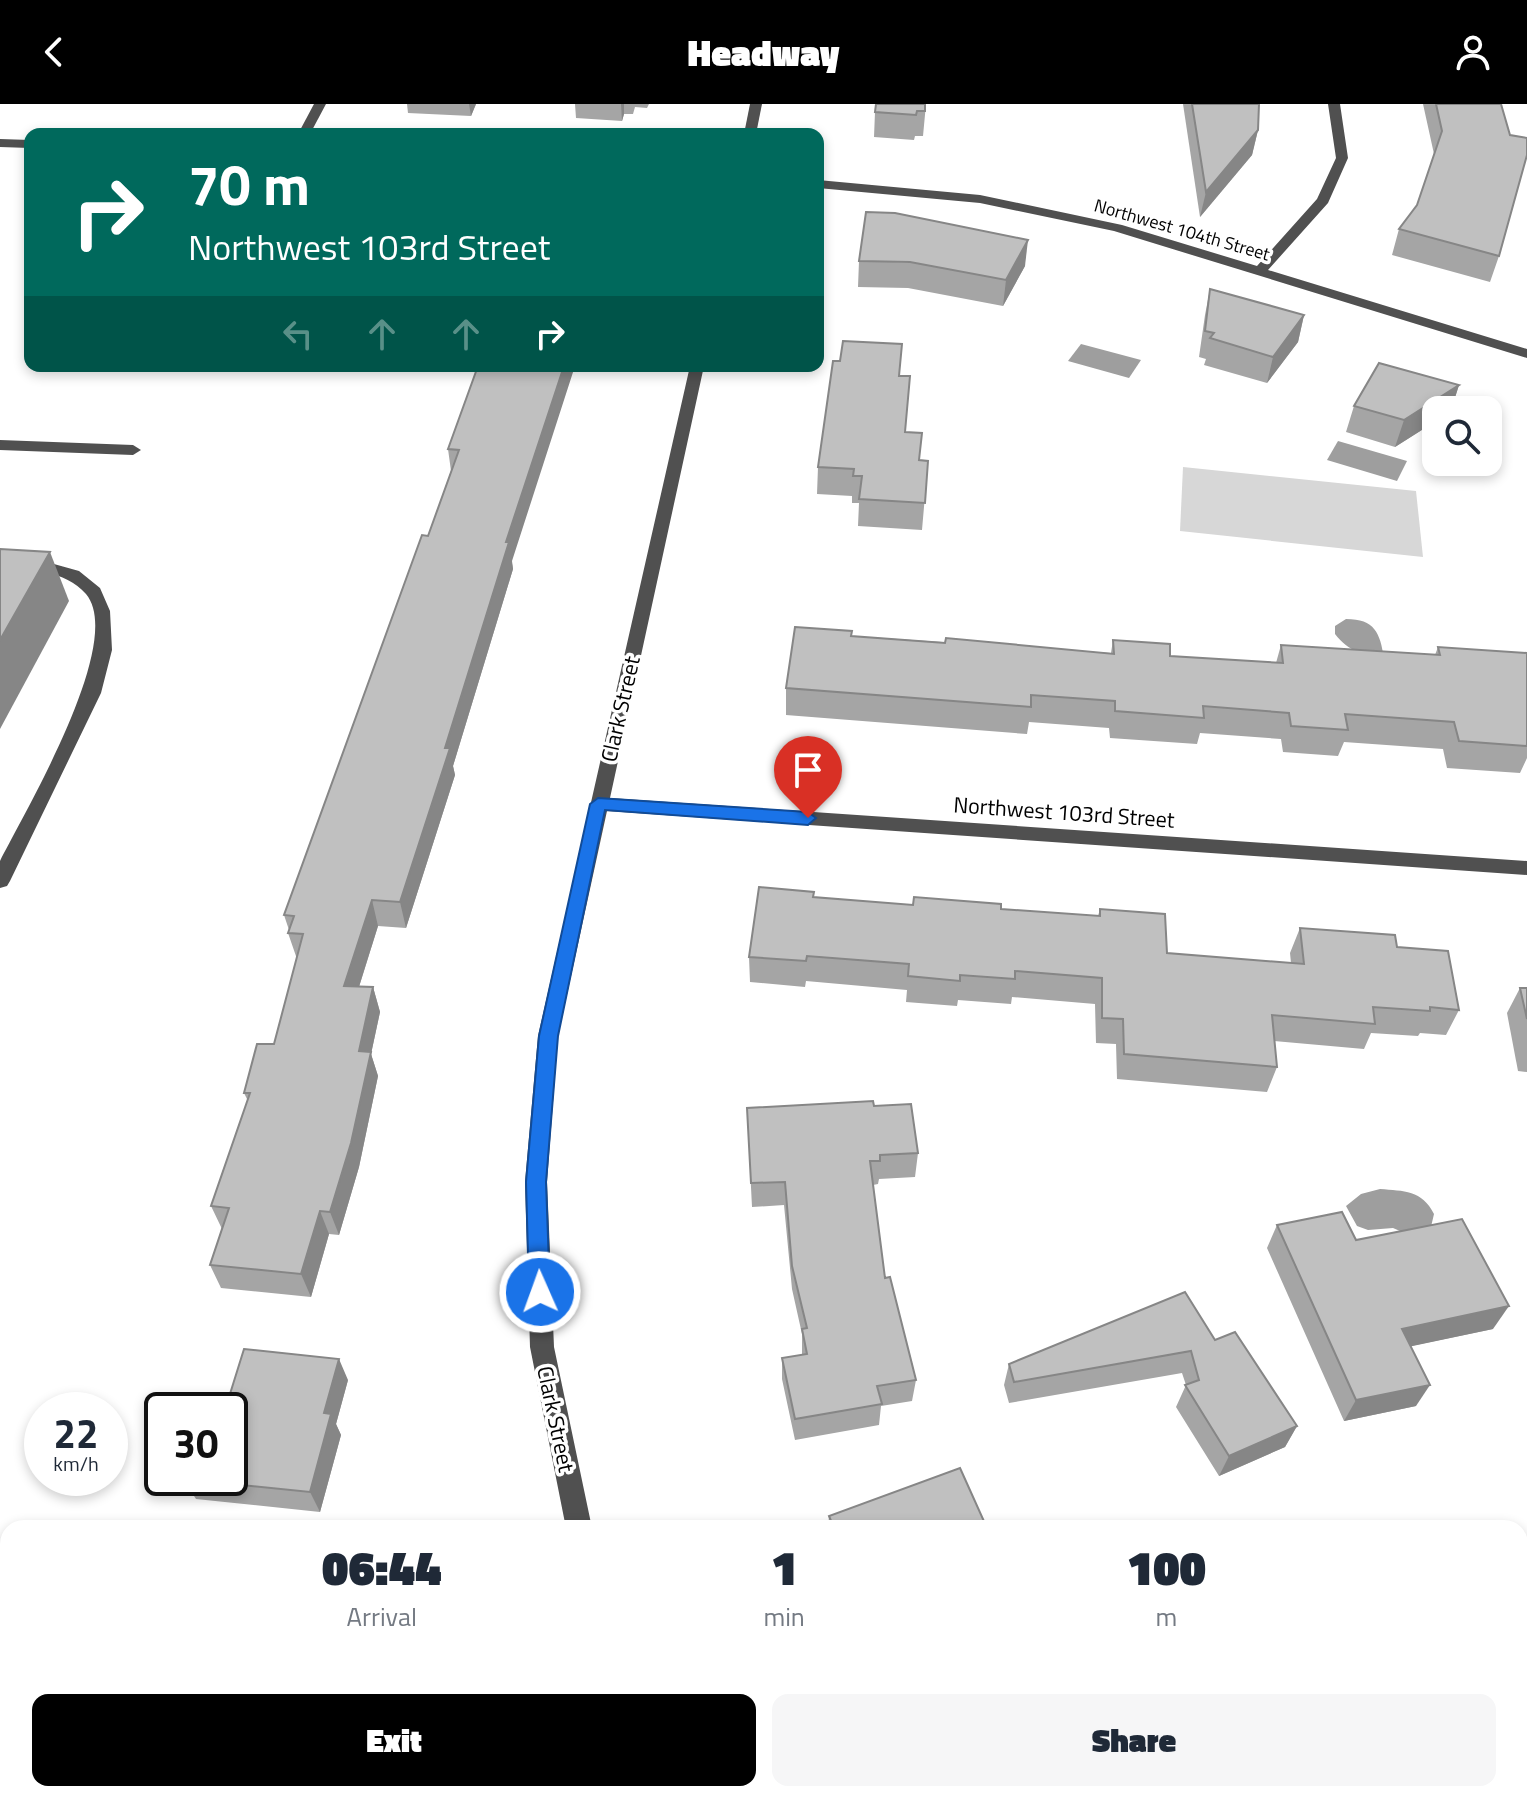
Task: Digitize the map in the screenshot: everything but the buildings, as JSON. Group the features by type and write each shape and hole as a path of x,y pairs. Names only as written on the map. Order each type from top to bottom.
{"street":[{"path":"307,128 320,104"},
{"path":"751,128 756,104"},
{"path":"1260,271 1323,200 1342,158 1334,104"},
{"path":"0,143 24,144"},
{"name":"Northwest 104th Street","path":"824,185 980,199 1049,211 1117,228 1527,354"},
{"name":"Clark Street","path":"577,1520 542,1347 536,1182 548,1036 696,372"},
{"path":"0,445 133,450"},
{"path":"0,561 36,564 73,575 94,592 102,611 103,650 92,693 0,881"},
{"name":"Northwest 103rd Street","path":"598,804 1527,868"}],"shaded area":[{"path":"1081,344 1141,360 1129,378 1068,361"},
{"path":"1338,441 1407,461 1397,481 1327,460"},
{"path":"1183,467 1416,491 1423,557 1180,531"},
{"path":"1346,619 1364,622 1374,629 1384,658 1356,651 1340,640 1335,634 1335,626"},
{"path":"1380,1189 1412,1193 1424,1200 1434,1214 1430,1231 1407,1234 1393,1228 1368,1230 1357,1226 1346,1206 1361,1194"}],"route":[{"path":"540,1292 536,1182 548,1036 598,804 808,818"}]}
